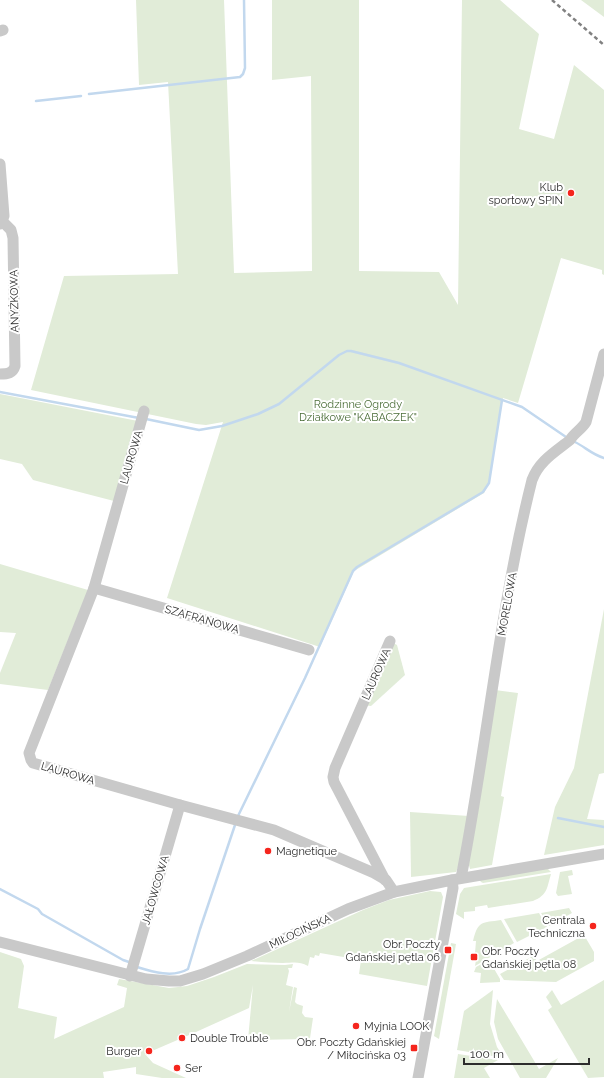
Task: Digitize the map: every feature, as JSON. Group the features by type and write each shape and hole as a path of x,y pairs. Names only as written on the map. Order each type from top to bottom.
{"street":[{"path":"0,164 4,211 1,222"},
{"name":"ANYŻKOWA","path":"0,374 10,373 15,366 13,238 11,230 1,222"},
{"name":"MORELOWA","path":"418,1078 452,888 457,879 471,827 511,582 532,480 535,470 543,461 570,440 586,422 604,354"},
{"name":"LAUROWA","path":"144,411 94,588 29,753 31,760 33,763 274,830 374,873 386,880"},
{"name":"SZAFRANOWA","path":"94,588 309,650"},
{"name":"LAUROWA","path":"390,641 335,768 333,777 334,782 386,880 394,892"},
{"name":"JAŁOWCOWA","path":"130,976 180,805"},
{"name":"MIŁOCIŃSKA","path":"0,942 130,976 157,981 180,980 203,974 348,909 394,892 457,879 604,854"}],"green space":[{"name":"Rodzinne Ogrody Działkowe \"KABACZEK\"","path":"136,0 224,0 234,273 312,271 311,76 272,80 272,0 359,0 359,271 439,272 458,305 462,0 500,0 539,34 519,129 554,139 574,65 604,90 604,275 602,274 602,270 561,258 518,403 503,398 489,483 484,493 354,571 320,647 167,598 223,422 206,425 196,424 31,390 64,276 178,274 168,82 139,85"},
{"path":"581,0 604,0 604,17"},
{"path":"0,394 138,421 114,501 33,480 22,464 0,459"},
{"path":"0,564 88,590 48,690 0,684 0,673 16,633 0,632"},
{"path":"604,609 604,773 599,774 587,819 604,820 604,845 544,855 555,807 574,768"},
{"path":"393,643 397,645 405,675 371,706 362,705"},
{"path":"495,690 518,693 501,796 504,797 492,865 470,869 468,862"},
{"path":"410,812 469,816 461,860 456,872 411,877"},
{"path":"547,868 551,872 483,883 479,879"},
{"path":"572,870 573,875 568,876 572,894 558,896 556,893 560,872"},
{"path":"551,874 548,887 538,899 488,908 487,905 475,907 475,911 464,912 464,919 456,914 460,894 464,888"},
{"path":"430,891 441,892 443,897 427,986 359,974 361,960 320,953 319,956 315,955 314,958 310,957 308,966 299,963 251,961 363,910 389,900"},
{"path":"569,908 572,913 549,926 541,913"},
{"path":"539,913 547,927 517,942 504,919"},
{"path":"501,920 514,943 475,966 477,954 475,953 476,941 473,941 477,929 485,922"},
{"path":"584,935 594,952 594,961 556,982 504,980 500,974 533,956 537,961"},
{"path":"451,943 456,944 439,1039 434,1036"},
{"path":"0,952 21,959 24,966 18,1008 57,1017 54,1039 124,1007 127,988 117,985 119,979 169,988 187,986 247,964 293,964 292,968 288,968 289,971 286,985 293,987 289,1012 294,987 297,988 295,1002 303,1006 302,1013 305,1017 313,1018 309,1045 304,1045 304,1039 248,1040 253,985 249,1008 145,1054 153,1063 186,1078 162,1078 136,1074 136,1067 103,1072 104,1078 0,1078"},
{"path":"489,960 500,979 500,982 480,983 481,973 474,972 476,967"},
{"path":"604,980 604,1077 588,1078 548,1010 552,1007 546,997 552,990 561,1005"},
{"path":"493,990 490,1024 497,1047 504,1058 457,1050 464,1011"},
{"path":"497,999 539,1069 558,1058 546,1078 520,1078 498,1039 494,1022"},
{"path":"458,1054 498,1060 484,1068 490,1078 454,1078"}],"waterway":[{"path":"89,94 240,77 245,68 244,0"},
{"path":"36,101 81,96"},
{"path":"146,419 199,430 222,426 258,414 279,404 339,355 347,351 351,351 399,363 522,407 566,437"},
{"path":"0,392 139,418"},
{"path":"238,816 305,678 353,571 357,567 483,492 489,483 502,400"},
{"path":"575,442 596,455 604,458"},
{"path":"558,818 604,827"},
{"path":"137,967 169,974 182,972 188,969 235,825"},
{"path":"0,889 38,909 42,914 129,962"}],"railway":[{"path":"552,0 604,45"}],"place":[{"name":"Klub sportowy SPIN","path":"571,193"},
{"name":"Magnetique","path":"268,851"},
{"name":"Centrala Techniczna","path":"593,926"},
{"name":"Obr. Poczty Gdańskiej pętla 06","path":"448,950"},
{"name":"Obr. Poczty Gdańskiej pętla 08","path":"474,957"},
{"name":"Myjnia LOOK","path":"356,1026"},
{"name":"Double Trouble","path":"182,1038"},
{"name":"Obr. Poczty Gdańskiej / Miłocińska 03","path":"414,1048"},
{"name":"Burger","path":"149,1051"},
{"name":"Ser","path":"177,1068"}]}
